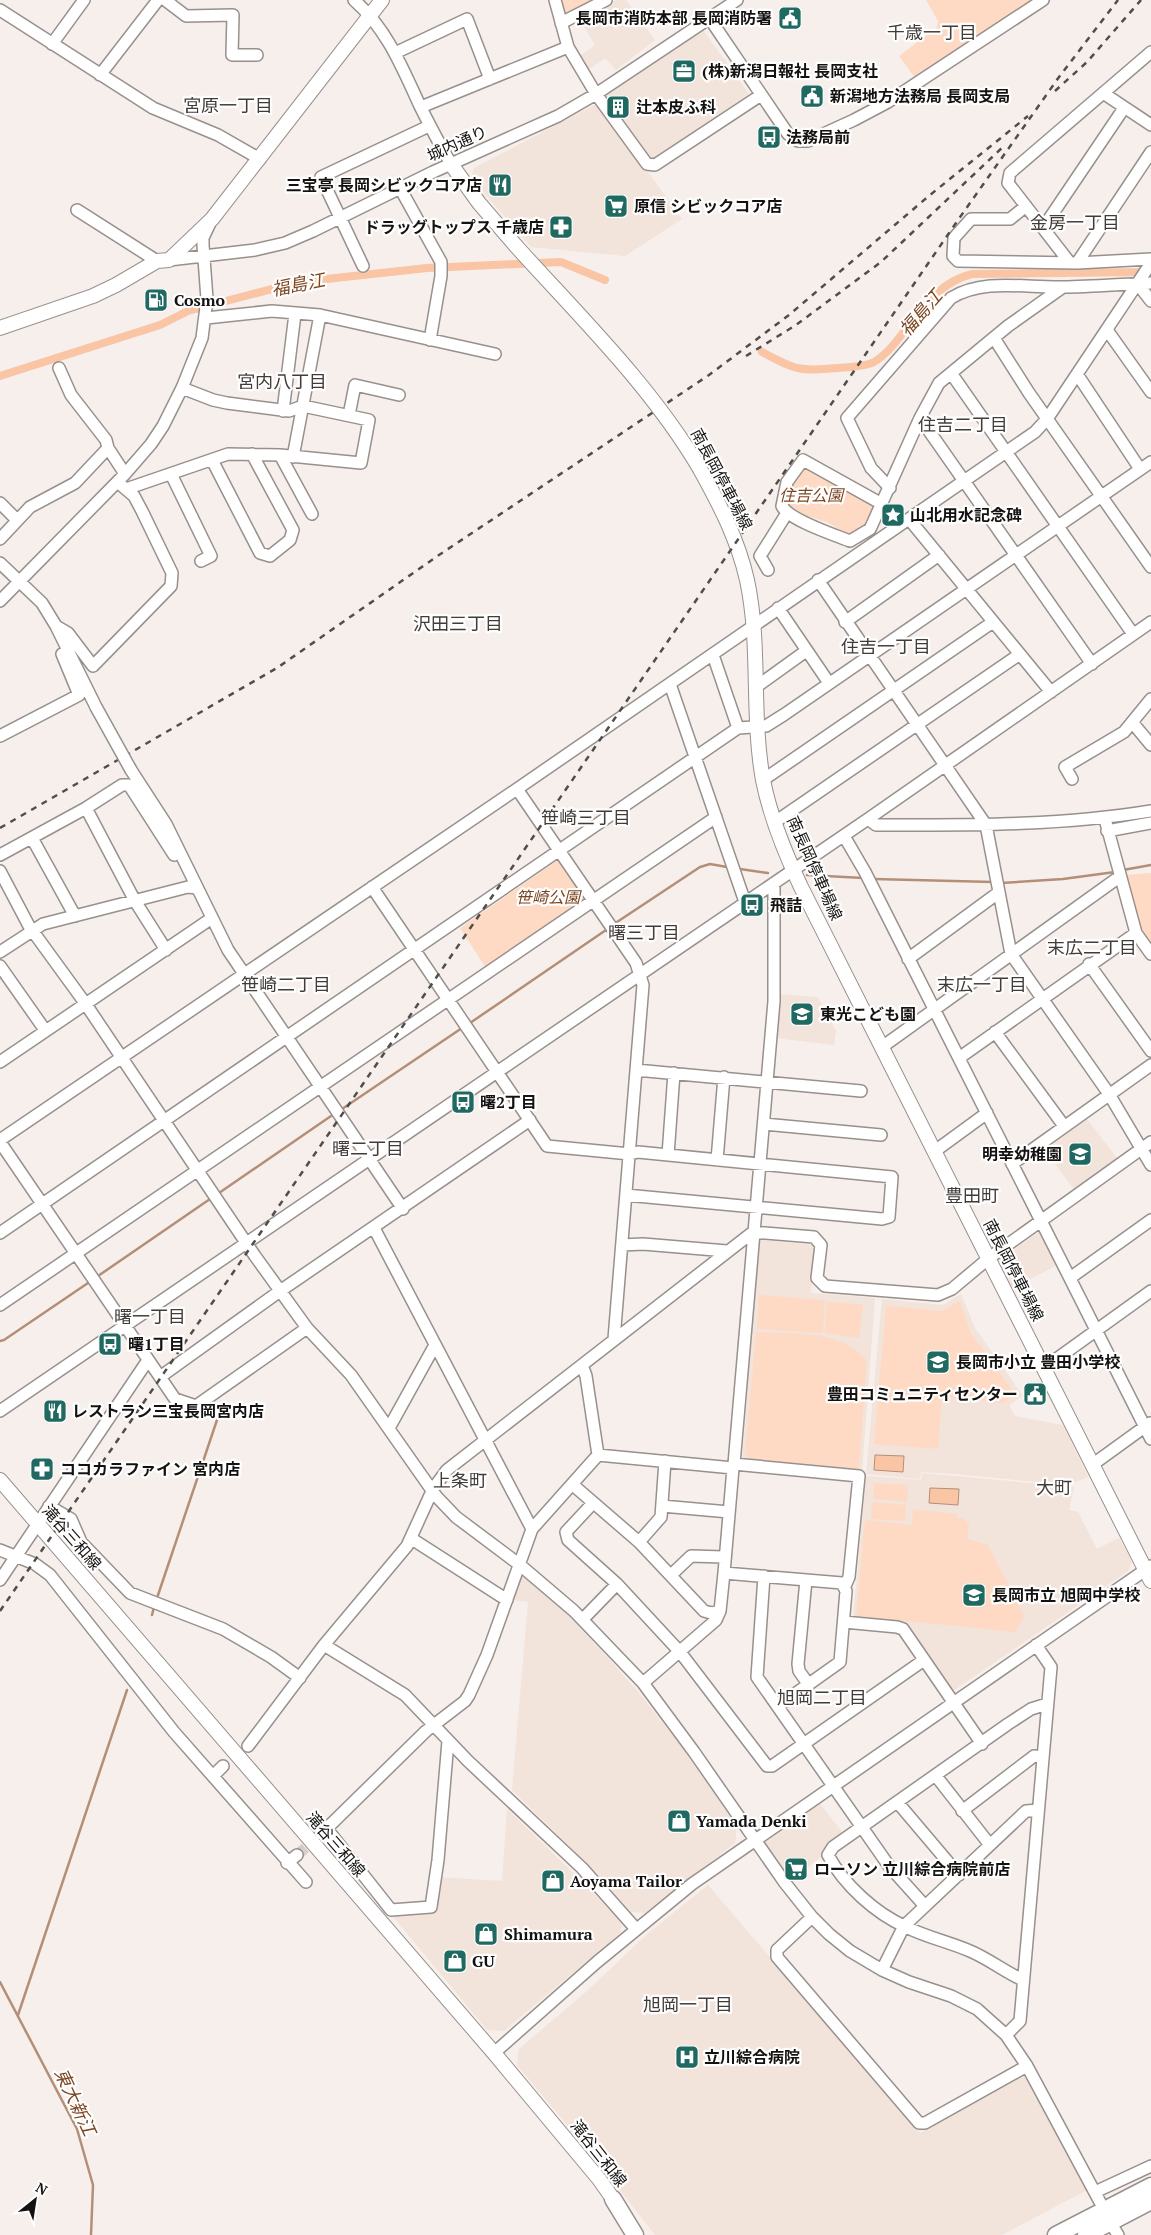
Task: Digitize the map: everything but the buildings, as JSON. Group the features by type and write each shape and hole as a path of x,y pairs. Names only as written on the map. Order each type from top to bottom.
{"highway":[{"path":"1056,2235 1151,2186"},
{"path":"613,2199 635,2235"},
{"path":"1086,2235 1151,2201"}],"main road":[{"path":"0,328 93,296 116,285 163,260 212,219 382,0"},
{"name":"南長岡停車場線","path":"451,164 479,203 516,246 646,390 685,444 700,469 737,543 750,599 763,780 775,822 793,870 1092,1465 1149,1572"},
{"name":"滝谷三和線","path":"0,1480 494,2053 613,2199 639,2235"}],"street":[{"path":"52,44 84,0"},
{"path":"100,74 158,0"},
{"path":"165,0 186,16 233,16 232,55 257,55"},
{"path":"354,0 371,15 395,53 420,107 451,164"},
{"path":"555,0 568,47 596,94 647,164 655,166 761,95"},
{"path":"561,23 606,0"},
{"name":"城内通り","path":"163,260 229,255 285,243 341,218 451,164 558,116 596,94 737,0"},
{"path":"710,19 788,134 798,141 808,141 888,102 1042,0"},
{"path":"0,10 154,108 218,135 260,159"},
{"path":"395,53 467,19 490,79"},
{"path":"420,107 568,47"},
{"path":"1073,263 1008,183 1010,173 1151,52"},
{"path":"1103,92 1151,125"},
{"path":"1043,228 1124,108"},
{"path":"363,266 322,178 430,126"},
{"path":"1073,263 1151,152"},
{"path":"400,188 441,262 441,276 430,340"},
{"path":"307,1328 196,1406 175,1399 74,1254 0,1141 517,789 753,627 818,580 861,554 1035,432 1048,419 1107,330 1143,282 1151,262 958,261 953,256 954,238 971,219 1010,219 1026,206"},
{"path":"77,210 163,260"},
{"path":"0,601 123,481 152,444 182,388 198,350 206,316 203,238 212,219"},
{"path":"890,488 871,468 847,418 943,305 962,291 973,288 1002,285 1063,287 1143,282"},
{"path":"1143,282 1151,301"},
{"path":"882,504 803,460 787,482 782,506 787,513 811,526 850,542 871,527 890,488 920,418 939,383 1008,326 1063,287"},
{"path":"206,316 272,312 320,315 495,354"},
{"path":"283,411 295,314"},
{"path":"293,457 320,315"},
{"path":"1107,330 1151,392"},
{"path":"994,338 1151,567"},
{"path":"56,626 68,633 93,666 171,586 172,573 136,501 123,481 106,440 71,395 59,368"},
{"path":"951,374 1133,634"},
{"path":"1077,374 1140,469"},
{"path":"349,415 355,385 399,395"},
{"path":"123,481 171,474 228,454 280,455 361,463 369,420 303,406 283,411 213,400 182,388"},
{"path":"920,418 1092,664"},
{"path":"0,539 30,507 75,482 108,448"},
{"path":"212,460 260,553 270,556 290,540 293,530 252,454"},
{"path":"280,455 312,514"},
{"path":"0,1233 738,728 766,726 1151,462"},
{"path":"171,474 211,556 201,561"},
{"path":"0,503 17,520"},
{"path":"768,570 760,556 787,513"},
{"path":"909,519 1050,692"},
{"path":"871,527 880,539"},
{"path":"854,540 861,554"},
{"path":"845,622 939,555"},
{"path":"0,564 42,603 56,626 96,707 131,770 166,824 212,918 244,974 403,1209"},
{"path":"818,580 986,825 1011,954 1146,1146 1151,1165"},
{"path":"778,608 829,683"},
{"path":"763,780 992,622"},
{"path":"0,1411 844,836 1151,622"},
{"path":"0,736 79,695 59,648 56,626"},
{"path":"756,687 806,651"},
{"path":"775,822 1020,654"},
{"path":"712,655 738,728"},
{"path":"670,684 745,902"},
{"path":"1072,780 1065,767 1124,732 1151,699"},
{"path":"1132,722 1151,746"},
{"path":"0,855 86,808 122,785 129,785 181,865 192,876"},
{"path":"517,789 636,964 643,984 614,1339"},
{"path":"86,808 135,901 166,950"},
{"path":"868,819 876,825 986,825 1105,819 1151,811"},
{"path":"0,1305 716,817"},
{"path":"1105,819 1136,933 1151,954"},
{"path":"1107,831 1151,824"},
{"path":"844,836 867,877 1096,1331 1148,1425 1151,1439"},
{"path":"32,838 75,916"},
{"path":"0,871 29,926 85,1003 163,1122 280,1291 307,1328 351,1376 433,1489 436,1496 456,1517 520,1565 583,1620 643,1683 669,1716 812,1917 850,1951 882,1970 965,2002 990,2018 1006,2035 1027,2066 1097,2197 1151,2166"},
{"path":"882,1048 1114,880 1120,873"},
{"path":"643,1683 713,1624 720,1611 774,1001 774,883"},
{"path":"908,959 997,886"},
{"path":"0,952 33,929 75,916 188,887 197,888"},
{"path":"372,887 547,1146 630,1154 638,1152 892,1178 889,1217 882,1219 626,1195"},
{"path":"1,1058 212,918"},
{"path":"959,1058 1089,964 1136,933"},
{"path":"1089,964 1151,1052"},
{"path":"0,966 45,1030"},
{"path":"995,1032 1064,1126"},
{"path":"1012,1164 1151,1065"},
{"path":"636,1070 861,1091"},
{"path":"668,1155 674,1073"},
{"path":"717,1160 724,1078"},
{"path":"935,1151 987,1113"},
{"path":"160,1377 280,1291 403,1209 530,1120"},
{"path":"764,1124 881,1135"},
{"path":"248,1746 269,1721 324,1645 412,1539 433,1489 453,1464 753,1232 814,1237 821,1245 817,1278 825,1286 938,1295 952,1289 989,1258 1146,1146"},
{"path":"1070,1278 1151,1220"},
{"path":"374,1228 532,1529"},
{"path":"622,1245 643,1244 728,1252"},
{"path":"1044,1368 1151,1291"},
{"path":"389,1428 435,1345"},
{"path":"0,1580 148,1360"},
{"path":"448,1741 438,1860 431,1907 391,1910 324,1832 434,1724 465,1701 469,1695 487,1656 532,1529 598,1455 586,1376 582,1365"},
{"path":"1092,1465 1148,1425"},
{"path":"598,1455 859,1476 849,1577 845,1586 844,1622 838,1664 778,1706"},
{"path":"638,1542 659,1520 662,1506 665,1461"},
{"path":"573,1485 638,1542 704,1611 711,1613 720,1611"},
{"path":"593,1503 566,1532 566,1537 617,1584 680,1652 718,1700 764,1765 772,1766 924,1660"},
{"path":"49,1506 70,1519 81,1542 130,1593 223,1629 264,1652 300,1678"},
{"path":"662,1506 729,1512"},
{"path":"412,1539 507,1600"},
{"path":"0,1550 41,1568 50,1575 174,1732 287,1864 306,1882"},
{"path":"671,1575 691,1556 724,1557"},
{"path":"494,2053 636,1929 692,1884 1036,1644 1149,1572"},
{"path":"724,1573 842,1583 845,1586"},
{"path":"764,1576 756,1675 889,1866 926,1906"},
{"path":"806,1580 798,1664 799,1671 809,1684"},
{"path":"583,1620 617,1584"},
{"path":"844,1622 900,1628 982,1744"},
{"path":"1006,2035 1020,2021 1051,1666 1036,1644"},
{"path":"324,1645 396,1687 468,1761 582,1868 636,1929"},
{"path":"1023,1980 970,1951 904,1926 868,1902 847,1882 828,1855 833,1847 1032,1709 1047,1704"},
{"path":"962,1811 1034,1756 1043,1757"},
{"path":"212,1776 224,1766"},
{"path":"936,1776 990,1845"},
{"path":"898,1802 959,1875"},
{"path":"882,1970 904,1926 1026,1811 1038,1810"},
{"path":"287,1864 298,1855"},
{"path":"812,1917 778,1950 777,1957 918,2124 925,2123 1027,2066"}],"shaded area":[{"path":"616,0 626,0 655,40 616,70 605,58 586,71 577,58 595,45 580,20"},
{"path":"703,30 749,94 652,159 646,157 603,98"},
{"path":"598,103 682,219 625,256 531,247 471,178 474,168"},
{"name":"東光こども園","path":"778,994 818,997 836,1031 834,1045 775,1038"},
{"name":"明幸幼稚園","path":"1087,1119 1117,1158 1075,1191 1044,1149"},
{"path":"1039,1231 1057,1265 1010,1290 997,1263"},
{"path":"762,1240 814,1245 811,1293 875,1298 862,1472 742,1462 759,1243"},
{"name":"長岡市小立 豊田小学校","path":"961,1294 975,1328 1023,1396 1009,1405 1015,1416 1063,1425 1088,1477 1067,1485 921,1472 920,1479 866,1474 882,1299 943,1305"},
{"path":"875,1455 904,1456 903,1472 874,1470"},
{"name":"長岡市立 旭岡中学校","path":"922,1473 1074,1487 1069,1510 1078,1512 1097,1549 1119,1538 1132,1561 1128,1571 953,1691 949,1689 903,1624 853,1619 866,1476 921,1480"},
{"path":"930,1488 959,1489 958,1505 929,1503"},
{"path":"524,1576 561,1607 636,1689 684,1750 737,1827 735,1843 644,1913 631,1912 600,1876 512,1790 528,1602 513,1600 519,1579"},
{"path":"817,1800 846,1837 788,1883 764,1847 766,1837"},
{"path":"507,1809 583,1882 622,1924 620,1933 504,2031 487,2030 391,1914 434,1910 437,1877 502,1881"},
{"name":"立川綜合病院","path":"708,1885 920,2133 1024,2076 1087,2190 1002,2235 655,2235 598,2162 517,2065 519,2049 586,1992 645,1936"}],"green space":[{"path":"560,0 598,0 564,17"},
{"path":"926,0 1036,0 915,78 899,56 937,27 938,21"},
{"name":"住吉公園","path":"804,467 876,507 868,524 851,536 830,524 799,513 791,508 787,504 790,489"},
{"name":"笹崎公園","path":"558,860 586,901 486,968 460,928"},
{"path":"1151,873 1151,945 1141,931 1125,875"},
{"path":"759,1295 825,1300 823,1333 757,1329"},
{"path":"960,1301 970,1332 1016,1395 1003,1403 942,1397 938,1449 874,1444 886,1306 942,1311"},
{"path":"827,1302 863,1305 859,1338 825,1333"},
{"path":"756,1332 816,1335 831,1338 857,1351 867,1361 859,1469 752,1460 745,1453"},
{"path":"874,1483 908,1485 907,1502 873,1499"},
{"path":"872,1502 906,1505 905,1521 871,1519"},
{"path":"913,1509 958,1514 957,1518 963,1518 969,1524 967,1539 988,1545 1024,1616 1015,1632 856,1616 865,1520 912,1525"}],"waterway":[{"name":"福島江","path":"0,376 160,325 188,311 299,282 427,268 561,262 605,280"},
{"name":"福島江","path":"762,352 783,363 806,369 855,367 872,363 889,350 932,298 950,283 972,274 1148,272"},
{"path":"614,924 700,867 710,864 727,867"},
{"path":"1123,870 1151,865"},
{"path":"740,869 768,873"},
{"path":"1001,883 1063,879 1115,872"},
{"path":"807,875 863,878"},
{"path":"874,879 993,882"},
{"path":"470,1023 606,930"},
{"path":"342,1109 462,1028"},
{"path":"219,1193 331,1116"},
{"path":"98,1276 210,1199"},
{"path":"0,1341 88,1283"},
{"path":"157,1598 217,1420"},
{"path":"152,1615 154,1607"},
{"path":"18,2015 127,1690"},
{"name":"東大新江","path":"0,1982 77,2129 93,2185 91,2235"}],"tunnel":[{"path":"297,1855 318,1837"}],"railway":[{"path":"0,1611 958,220 1059,77 1118,0"},
{"path":"1055,91 1087,62 1141,0"},
{"path":"0,828 277,668 439,555 709,375 789,315 930,195 1028,116"},
{"path":"746,356 796,325 881,262 1005,145"}],"place":[{"name":"長岡市消防本部 長岡消防署","path":"790,18"},
{"name":"(株)新潟日報社 長岡支社","path":"684,71"},
{"name":"新潟地方法務局 長岡支局","path":"812,96"},
{"name":"辻本皮ふ科","path":"618,107"},
{"name":"法務局前","path":"769,137"},
{"name":"三宝亭 長岡シビックコア店","path":"500,185"},
{"name":"原信 シビックコア店","path":"616,206"},
{"name":"ドラッグトップス 千歳店","path":"561,227"},
{"name":"Cosmo","path":"156,300"},
{"name":"山北用水記念碑","path":"893,515"},
{"name":"飛詰","path":"752,905"},
{"name":"東光こども園","path":"802,1014"},
{"name":"曙2丁目","path":"463,1102"},
{"name":"明幸幼稚園","path":"1080,1154"},
{"name":"曙1丁目","path":"110,1344"},
{"name":"長岡市小立 豊田小学校","path":"938,1362"},
{"name":"豊田コミュニティセンター","path":"1035,1394"},
{"name":"レストラン三宝長岡宮内店","path":"55,1411"},
{"name":"ココカラファイン 宮内店","path":"42,1469"},
{"name":"長岡市立 旭岡中学校","path":"974,1595"},
{"name":"Yamada Denki","path":"679,1821"},
{"name":"ローソン 立川綜合病院前店","path":"796,1869"},
{"name":"Aoyama Tailor","path":"553,1881"},
{"name":"Shimamura","path":"486,1934"},
{"name":"GU","path":"455,1961"},
{"name":"立川綜合病院","path":"687,2057"}],"district":[{"name":"千歳一丁目","path":"932,33"},
{"name":"宮原一丁目","path":"228,106"},
{"name":"金房一丁目","path":"1075,223"},
{"name":"宮内八丁目","path":"282,382"},
{"name":"住吉二丁目","path":"963,425"},
{"name":"沢田三丁目","path":"458,624"},
{"name":"住吉一丁目","path":"886,647"},
{"name":"笹崎三丁目","path":"586,818"},
{"name":"曙三丁目","path":"644,933"},
{"name":"末広二丁目","path":"1092,948"},
{"name":"笹崎二丁目","path":"286,985"},
{"name":"末広一丁目","path":"982,985"},
{"name":"曙二丁目","path":"368,1149"},
{"name":"豊田町","path":"972,1196"},
{"name":"曙一丁目","path":"150,1317"},
{"name":"上条町","path":"460,1481"},
{"name":"大町","path":"1054,1488"},
{"name":"旭岡二丁目","path":"822,1698"},
{"name":"旭岡一丁目","path":"688,2005"}]}
